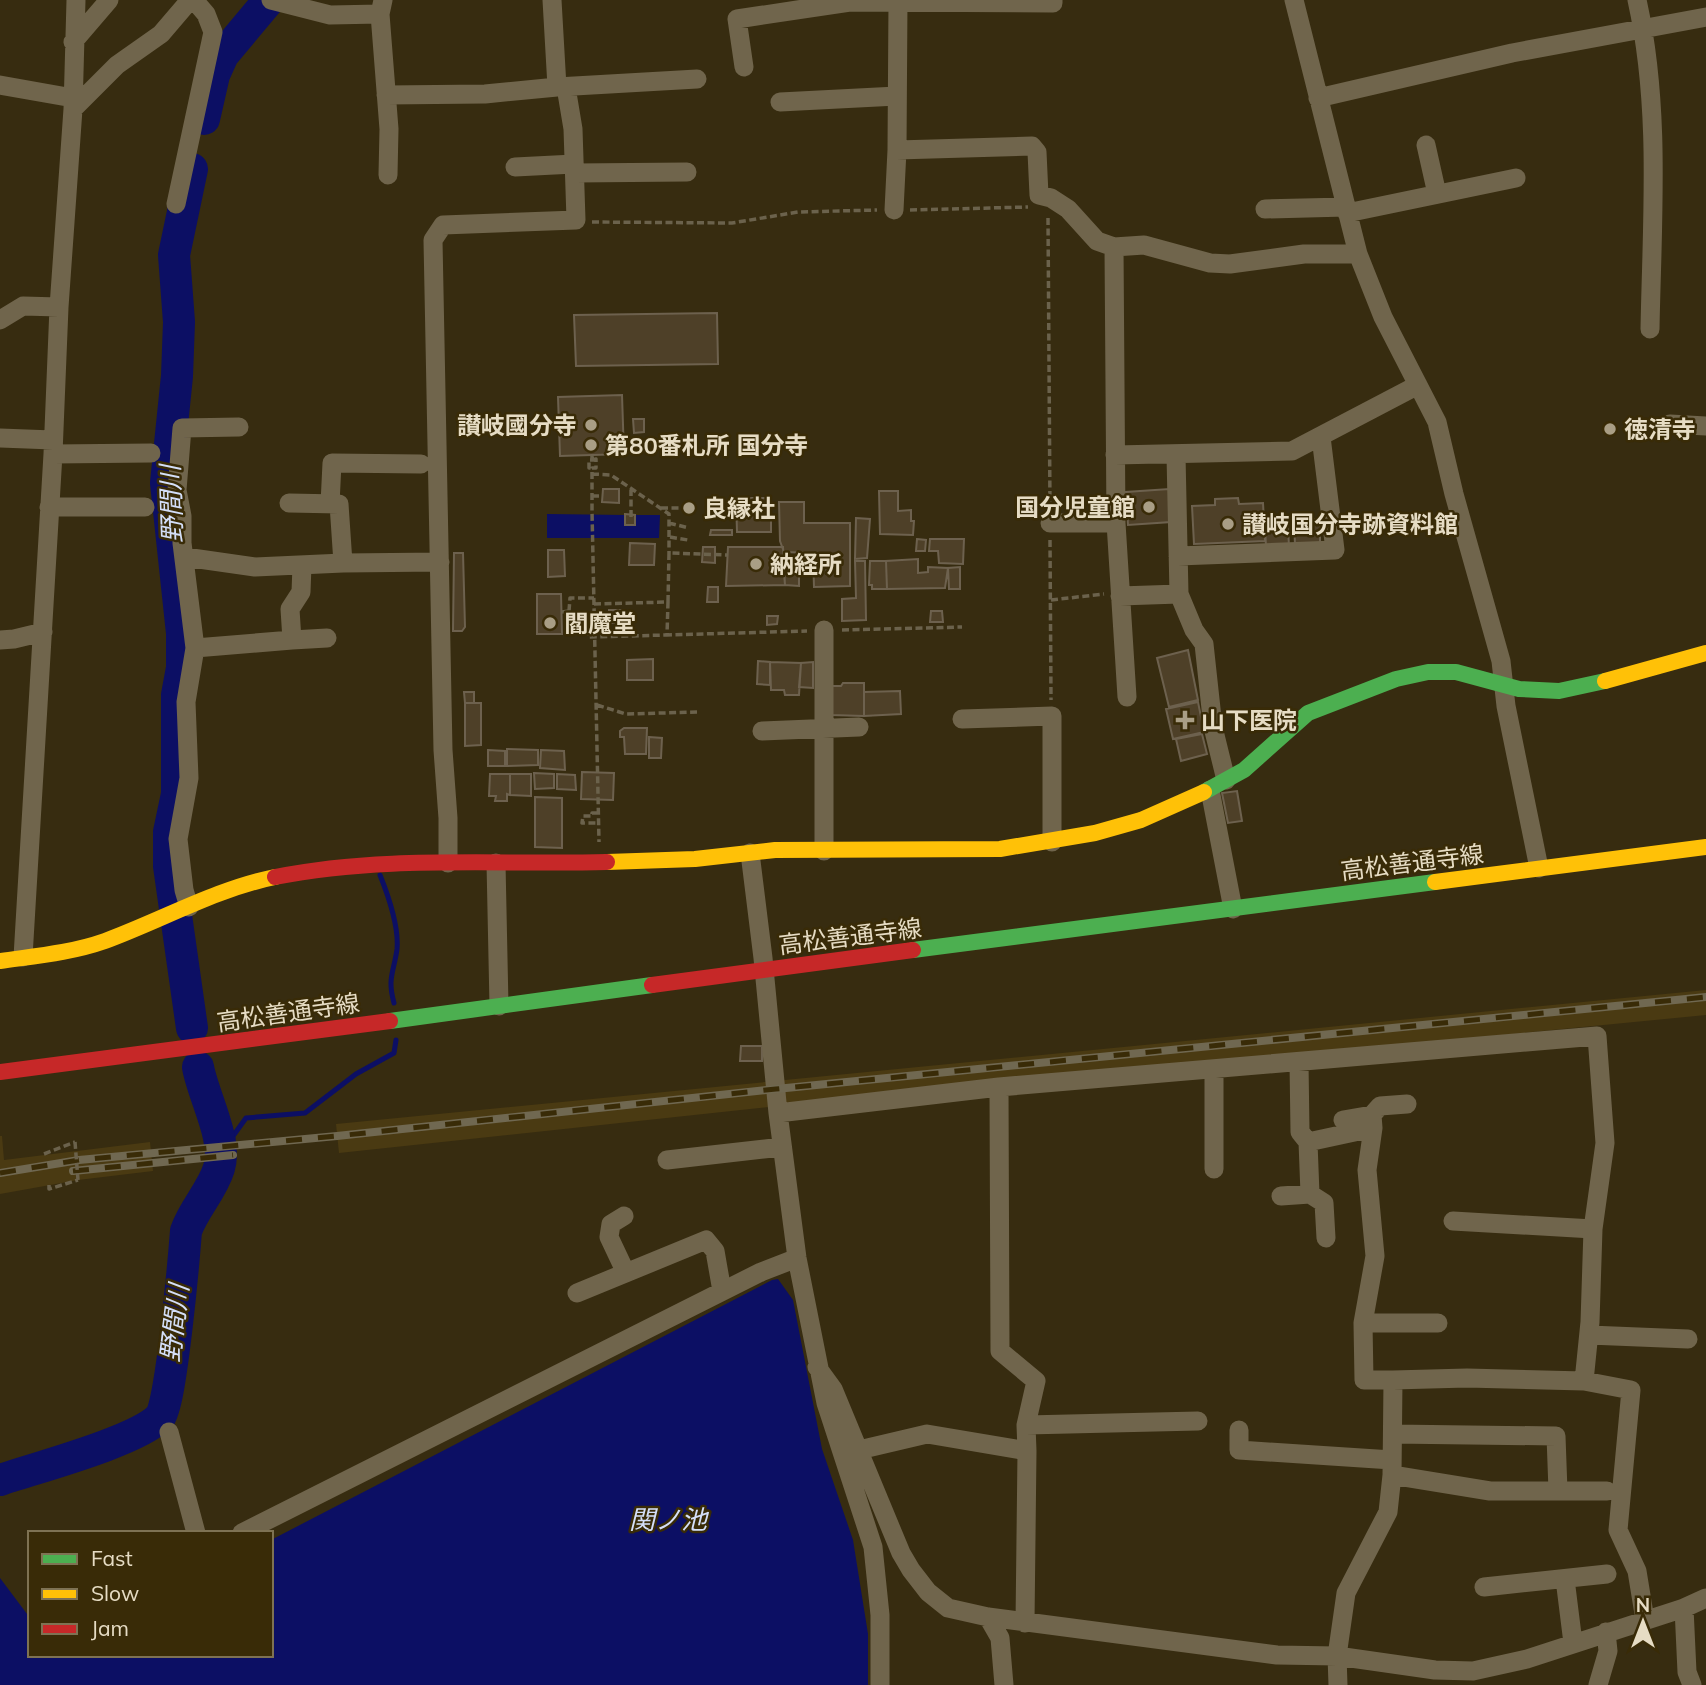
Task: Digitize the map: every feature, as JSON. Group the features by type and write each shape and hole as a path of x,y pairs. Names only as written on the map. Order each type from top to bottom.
{"street":[{"path":"23,957 73,104 76,0"},
{"path":"73,42 109,0"},
{"path":"73,104 117,65 161,34 192,0 206,14 213,32 176,204"},
{"path":"448,863 443,750 433,240 443,225 576,220 573,130 561,87 552,0"},
{"path":"894,210 898,0"},
{"path":"744,67 737,19 850,2 898,0 1053,3 1053,0"},
{"path":"1294,0 1358,254 1383,317 1437,422 1454,494 1501,662 1506,706 1539,868"},
{"path":"1637,0 1643,28 1654,145 1650,329"},
{"path":"273,1 330,15 382,7 389,129 388,174"},
{"path":"1318,98 1512,53 1706,17"},
{"path":"386,95 485,94 697,79"},
{"path":"0,85 73,104"},
{"path":"780,102 897,96"},
{"path":"1426,145 1437,194"},
{"path":"897,150 1032,146 1037,152 1045,196 1068,209 1097,241 1114,247 1144,245 1210,263 1230,264 1304,254 1358,254"},
{"path":"515,167 687,172"},
{"path":"1265,209 1346,210 1516,178"},
{"path":"1114,247 1116,523 1127,697"},
{"path":"0,320 23,306 59,307"},
{"path":"1115,455 1293,452 1418,385"},
{"path":"1670,424 1706,426"},
{"path":"180,911 184,890 178,839 188,778 186,702 195,648 177,490 182,428 239,427"},
{"path":"1178,556 1335,550 1321,437"},
{"path":"0,438 53,447 151,453"},
{"path":"1176,455 1179,594 1194,630 1204,644 1233,909"},
{"path":"330,504 331,463 421,464"},
{"path":"289,503 338,504 343,563"},
{"path":"49,508 145,507"},
{"path":"1050,523 1116,523"},
{"path":"185,557 255,567 440,562"},
{"path":"292,640 290,609 301,592 302,565"},
{"path":"1120,596 1179,594"},
{"path":"824,630 824,851"},
{"path":"0,640 43,632"},
{"path":"195,648 327,638"},
{"path":"0,961 64,952 104,941 246,884 301,872 448,863 695,859 750,853 1000,849 1052,842 1140,820 1218,785 1244,770 1308,713 1396,679 1429,672 1456,672 1519,689 1559,691 1584,687 1706,653"},
{"path":"962,719 1052,716 1052,842"},
{"path":"762,731 859,727"},
{"name":"高松善通寺線","path":"0,1072 1706,847"},
{"path":"750,853 778,1113 797,1258 817,1367 835,1436 873,1547 880,1615 880,1685"},
{"path":"496,863 499,1006"},
{"path":"778,1113 999,1087 1597,1036 1605,1143 1593,1229 1589,1335 1584,1381"},
{"path":"1299,1062 1300,1132 1308,1142 1310,1194"},
{"path":"1214,1069 1214,1169"},
{"path":"999,1087 1000,1351 1036,1381 1026,1425 1025,1623"},
{"path":"1407,1104 1380,1106 1372,1122 1372,1143 1367,1170 1375,1256 1363,1323 1364,1380 1479,1378 1584,1381 1631,1390 1618,1530 1637,1571 1645,1620"},
{"path":"1343,1120 1372,1122"},
{"path":"1308,1142 1372,1122"},
{"path":"667,1160 782,1147"},
{"path":"1281,1196 1310,1194 1324,1203 1326,1238"},
{"path":"624,1216 611,1224 609,1237 626,1273"},
{"path":"1453,1222 1593,1229"},
{"path":"577,1293 706,1240 715,1251 722,1292"},
{"path":"246,1531 761,1272 797,1258"},
{"path":"1363,1323 1438,1322"},
{"path":"1589,1335 1688,1339"},
{"path":"817,1367 833,1388 901,1553 928,1592 948,1608 1025,1623 1277,1655 1337,1656 1434,1670 1473,1671 1527,1659 1684,1608 1706,1598"},
{"path":"1338,1685 1337,1656 1346,1593 1388,1512 1392,1467 1393,1380"},
{"path":"1026,1425 1198,1421"},
{"path":"1239,1430 1239,1450 1392,1467 1490,1491 1607,1491"},
{"path":"169,1432 195,1531"},
{"path":"859,1450 927,1434 1027,1451"},
{"path":"1392,1434 1556,1436 1558,1491"},
{"path":"1484,1587 1607,1574"},
{"path":"1565,1579 1573,1643"},
{"path":"1684,1608 1688,1672 1692,1685"},
{"path":"988,1617 1000,1638 1004,1685"},
{"path":"1598,1685 1608,1651 1606,1632"}],"path":[{"path":"576,220 732,223 798,212 1034,207 1045,196"},
{"path":"1045,196 1048,211 1052,716"},
{"path":"592,457 596,459 596,468 592,468 592,511 597,705 598,813 598,822 582,823 583,816 598,813"},
{"path":"592,474 611,475 669,514 667,635"},
{"path":"631,490 631,516"},
{"path":"592,496 603,496"},
{"path":"659,508 686,508"},
{"path":"669,523 689,528"},
{"path":"670,537 688,540"},
{"path":"669,553 728,555"},
{"path":"1051,600 1093,594 1120,596"},
{"path":"594,598 569,598 569,621 594,621"},
{"path":"594,604 668,602"},
{"path":"562,611 569,611"},
{"path":"595,637 962,627"},
{"path":"597,705 626,713 697,712"},
{"path":"44,1154 75,1142 78,1180 49,1189 49,1185"}],"shaded area":[{"path":"1706,990 1706,1015 778,1106 339,1153 336,1124"},
{"path":"0,1136 4,1160 150,1142 153,1171 78,1180 0,1194"}],"water":[{"path":"547,514 625,515 625,526 636,525 636,515 660,515 659,538 547,538"},
{"name":"関ノ池","path":"778,1279 793,1300 822,1449 853,1540 868,1634 868,1685 0,1685 0,1578 28,1615 28,1657 273,1657 273,1539"}],"building":[{"path":"717,313 718,364 576,366 574,315"},
{"name":"讃岐國分寺","path":"622,395 624,454 560,456 558,397"},
{"path":"633,419 644,419 644,432 634,433"},
{"path":"603,489 619,489 619,503 602,502"},
{"name":"国分児童館","path":"1169,489 1171,522 1128,525 1126,492"},
{"path":"879,491 898,491 898,511 911,510 911,521 914,521 913,535 880,534"},
{"path":"736,498 771,498 771,532 737,532"},
{"name":"讃岐国分寺跡資料館","path":"1238,498 1239,504 1263,503 1265,541 1194,544 1192,506 1215,505 1215,499"},
{"path":"779,502 804,502 804,523 850,523 850,586 814,587 813,553 784,552 780,541"},
{"path":"625,514 635,515 635,525 625,525"},
{"path":"856,518 870,519 867,558 855,559"},
{"path":"1294,519 1320,519 1320,545 1295,545"},
{"path":"1265,526 1288,526 1289,547 1266,547"},
{"path":"711,530 732,530 732,535 710,535"},
{"path":"917,539 926,540 925,551 916,551"},
{"path":"930,539 964,539 963,564 939,563 938,551 929,551"},
{"path":"630,543 655,544 654,565 629,565"},
{"path":"703,547 715,547 715,563 702,562"},
{"name":"納経所","path":"728,547 783,547 785,585 726,586"},
{"path":"548,550 564,550 565,576 548,577"},
{"path":"454,553 463,553 465,627 462,631 453,631"},
{"path":"918,559 918,573 928,572 928,567 948,568 945,588 887,589 886,561"},
{"path":"855,561 865,561 866,620 842,621 842,599 856,598"},
{"path":"870,561 886,561 887,589 872,589 872,585 869,585"},
{"path":"960,567 960,589 949,589 948,568"},
{"path":"799,572 799,586 785,585 784,573"},
{"path":"708,587 718,587 718,602 707,602"},
{"name":"閻魔堂","path":"537,594 561,594 562,634 537,634"},
{"path":"609,610 622,610 622,623 609,623"},
{"path":"931,611 942,611 943,622 930,622"},
{"path":"767,616 778,616 777,624 767,625"},
{"path":"1188,650 1198,700 1169,707 1157,658"},
{"path":"653,659 653,680 627,680 627,660"},
{"path":"758,661 770,662 770,685 757,684"},
{"path":"770,662 801,663 799,695 785,695 784,690 771,690"},
{"path":"813,662 813,688 799,687 801,663"},
{"path":"843,683 864,683 864,716 831,715 832,686 841,686"},
{"path":"900,691 901,714 864,716 864,692"},
{"path":"464,692 474,692 474,703 465,703"},
{"name":"山下医院","path":"1198,702 1204,732 1173,739 1166,709"},
{"path":"465,703 481,703 481,745 465,746"},
{"path":"624,728 647,728 646,754 625,754 624,737 620,737 620,731"},
{"path":"1202,734 1207,754 1181,761 1176,739"},
{"path":"649,737 662,738 661,758 649,758"},
{"path":"507,749 538,750 538,765 507,766"},
{"path":"488,750 505,751 505,766 488,766"},
{"path":"541,750 564,751 565,770 540,768"},
{"path":"582,772 614,773 613,800 581,799"},
{"path":"534,773 554,774 554,788 535,789"},
{"path":"490,774 510,774 510,795 507,794 507,801 495,801 496,796 489,796"},
{"path":"510,774 531,774 531,796 510,795"},
{"path":"557,774 575,775 576,790 557,789"},
{"path":"1237,791 1242,821 1228,823 1222,793"},
{"path":"535,797 562,798 562,848 535,847"},
{"path":"741,1046 762,1046 762,1061 740,1061"}],"waterway":[{"name":"野間川","path":"204,119 214,75 223,55 269,0"},
{"name":"野間川","path":"192,169 174,255 179,322 177,376 166,483 182,633 182,668 177,695 177,794 169,832 169,866 192,1028"},
{"path":"380,875 395,921 397,949 391,981 394,1003"},
{"path":"184,1247 226,1183 232,1163 233,1136 246,1118 305,1113 356,1074 394,1053 396,1040"},
{"name":"野間川","path":"0,1480 109,1444 131,1435 160,1417 173,1360 186,1231 216,1176 221,1157 218,1131 198,1067"}],"railway":[{"path":"0,1173 79,1160 1706,997"},
{"path":"73,1171 233,1155"}],"traffic: fast":[{"path":"1204,792 1244,770 1308,713 1396,679 1428,672 1456,672 1519,689 1559,691 1605,681"},
{"path":"913,950 1435,882"},
{"path":"390,1021 652,985"}],"traffic: slow":[{"path":"1605,681 1706,653"},
{"path":"607,862 695,859 775,850 1000,849 1095,833 1141,820 1204,792"},
{"path":"1435,882 1706,847"},
{"path":"0,961 53,954 92,945 210,897 275,877"}],"traffic: jam":[{"path":"275,877 316,870 399,863 607,862"},
{"path":"652,985 913,950"},
{"path":"0,1072 390,1021"}],"place":[{"name":"讃岐國分寺","path":"591,425"},
{"name":"徳清寺","path":"1610,429"},
{"name":"第80番札所 国分寺","path":"591,445"},
{"name":"国分児童館","path":"1149,507"},
{"name":"良縁社","path":"689,508"},
{"name":"讃岐国分寺跡資料館","path":"1228,524"},
{"name":"納経所","path":"756,564"},
{"name":"閻魔堂","path":"550,623"},
{"name":"山下医院","path":"1185,720"}]}
